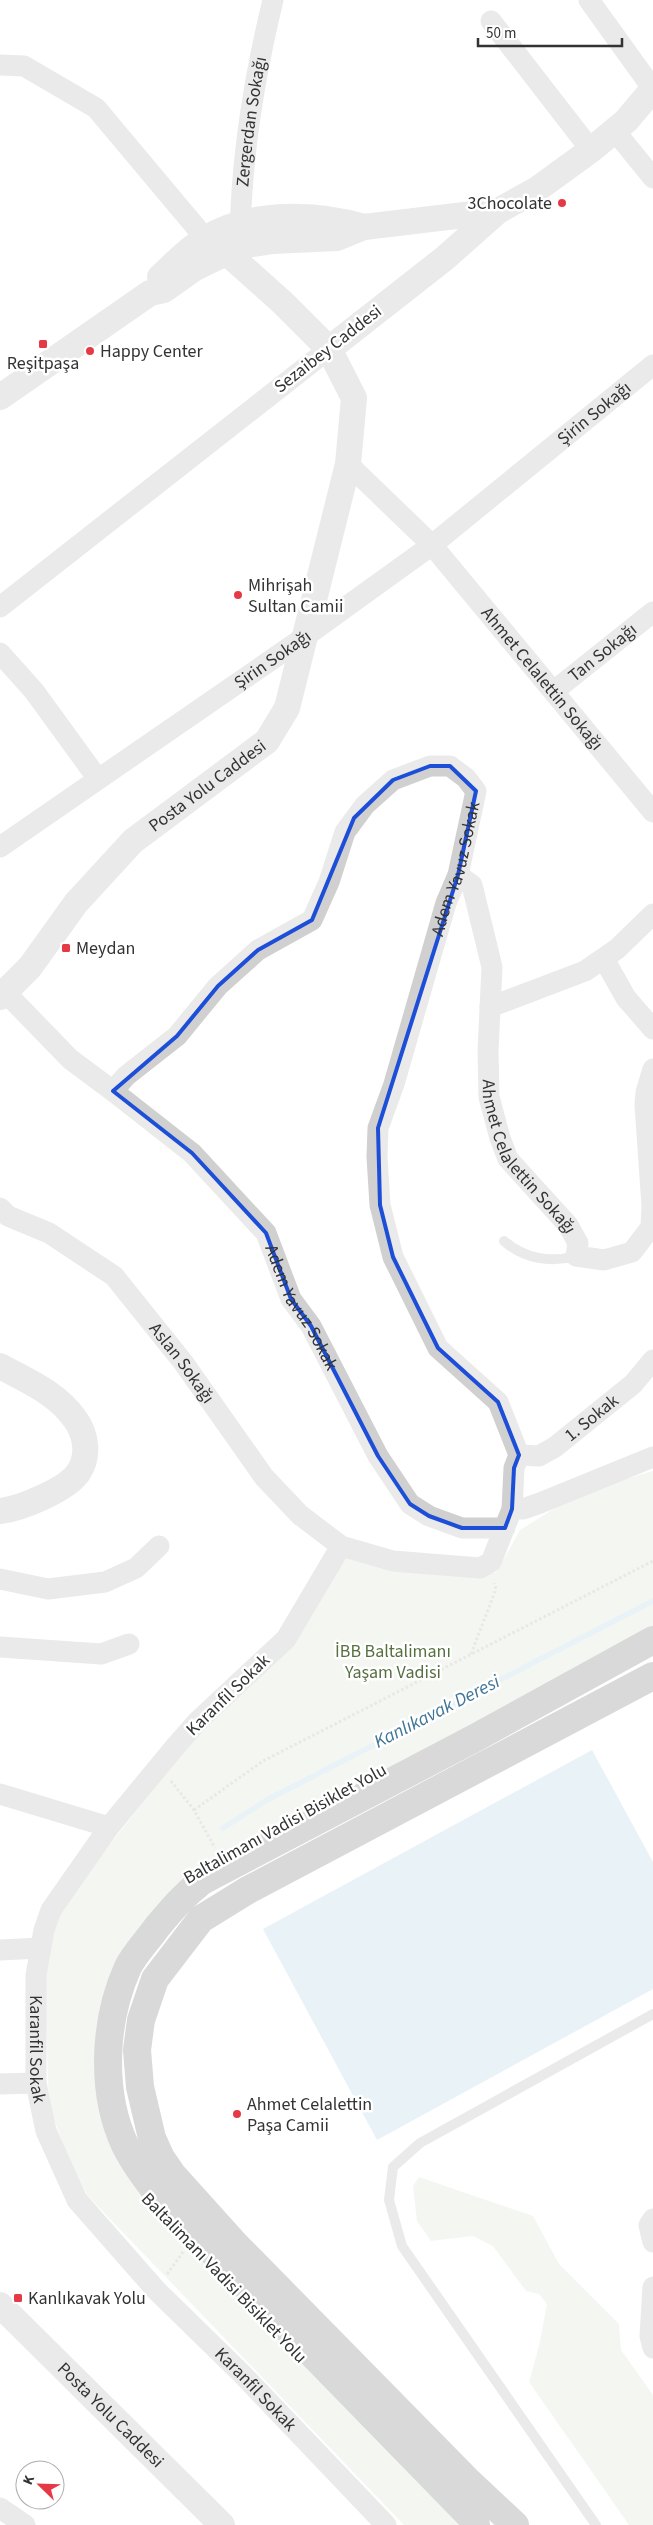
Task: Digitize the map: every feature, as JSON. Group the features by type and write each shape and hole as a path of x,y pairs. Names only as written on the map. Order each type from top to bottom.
{"main road":[{"path":"476,2525 470,2516 166,2204 140,2171 119,2129 114,2113 108,2040 115,2006 128,1967 179,1899 202,1881 481,1735 653,1640"},
{"path":"515,2525 468,2482 242,2250 172,2174 161,2158 146,2119 140,2087 137,2050 140,2028 155,1979 170,1956 201,1919 248,1890 653,1676"}],"street":[{"name":"Zergerdan Sokağı","path":"228,240 257,67 273,0"},
{"path":"589,0 653,89"},
{"path":"491,21 591,150"},
{"path":"0,65 24,66 96,108 228,240"},
{"name":"Sezaibey Caddesi","path":"0,607 445,258 498,211 536,190 591,150 626,120 653,89"},
{"path":"614,130 653,178"},
{"path":"0,397 150,292 164,290 195,268 228,240 273,241 338,238 364,227 498,211"},
{"path":"429,219 445,258"},
{"name":"Posta Yolu Caddesi","path":"3,995 30,967 76,903 133,842 267,741 287,708 348,464 354,398 329,349 283,303 228,240"},
{"name":"Şirin Sokağı","path":"0,847 303,638 432,545 653,365"},
{"name":"Ahmet Celalettin Sokağı","path":"348,464 432,545 653,812"},
{"name":"Tan Sokağı","path":"554,691 653,612"},
{"path":"0,653 34,691 98,779"},
{"name":"Adem Yavuz Sokak","path":"519,1455 498,1402 438,1348 393,1257 380,1204 377,1157 378,1128 394,1084 446,903 458,875 476,791 466,778 450,766 430,766 393,780 364,804 345,832 329,882 312,920 258,950 218,986 177,1036 126,1076 112,1091 192,1153 266,1233 291,1299 311,1326 378,1456 410,1504 429,1516 462,1528 509,1518 523,1509 653,1457"},
{"name":"Ahmet Celalettin Sokağı","path":"458,875 472,885 492,967 489,1097 500,1138 508,1159 568,1226 578,1243 576,1256 604,1260 632,1252 651,1226 652,1206 645,1105 646,1092 653,1069"},
{"path":"490,1007 586,971 633,935 653,914"},
{"path":"604,959 626,998 653,1029"},
{"path":"3,995 70,1059 112,1091"},
{"name":"Aslan Sokağı","path":"0,1208 8,1216 49,1233 114,1276 183,1362 264,1477 300,1515 340,1546"},
{"name":"1. Sokak","path":"519,1455 539,1456 555,1447 633,1384 653,1360"},
{"path":"0,1366 52,1394 84,1433 85,1449 78,1473 62,1487 15,1510 0,1512"},
{"path":"340,1546 393,1561 480,1568 487,1566 491,1562 509,1518 514,1468 519,1455"},
{"path":"0,1579 48,1589 105,1582 136,1568 159,1546"},
{"name":"Karanfil Sokak","path":"340,1546 286,1639 197,1722 109,1827 51,1910 40,1948 36,1975 36,2083 46,2131 77,2200 156,2290 242,2374 386,2525"},
{"path":"0,1647 102,1654 129,1644"},
{"path":"0,1794 109,1827"},
{"path":"0,1950 40,1948"},
{"path":"0,2084 36,2083"},
{"path":"653,2218 649,2225 653,2242"},
{"path":"653,2287 650,2336 653,2348"},
{"name":"Posta Yolu Caddesi","path":"0,2305 221,2525"},
{"path":"0,2508 25,2525"}],"lane":[{"path":"504,1242 535,1258 561,1260 576,1256"},
{"path":"596,2525 402,2246 389,2200 393,2166 420,2143 653,2014"}],"path":[{"path":"194,1810 263,1761 653,1562"},
{"path":"471,1655 496,1588 487,1566"},
{"path":"160,1766 194,1810 226,1869"}],"highlighted area":[{"path":"430,766 450,766 476,791 458,875 378,1128 380,1205 393,1257 438,1348 498,1402 519,1455 514,1468 512,1509 505,1528 462,1528 429,1516 410,1504 378,1456 311,1326 291,1299 266,1233 192,1153 113,1091 177,1036 218,986 258,950 312,920 354,818 393,780"}],"green space":[{"name":"İBB Baltalimanı Yaşam Vadisi","path":"653,1471 653,1629 227,1858 132,1943 108,2119 466,2525 404,2525 87,2195 69,2160 49,2106 44,1961 59,1909 196,1735 344,1554 381,1566 496,1573 520,1530 581,1492"},
{"path":"419,2177 533,2216 559,2264 619,2324 621,2350 653,2395 653,2525 629,2525 529,2382 539,2346 547,2304 539,2294 526,2291 493,2246 473,2236 431,2241 417,2221 413,2186"}],"water":[{"path":"592,1750 653,1862 653,1989 377,2140 263,1929"}],"waterway":[{"name":"Kanlıkavak Deresi","path":"223,1828 267,1800 653,1601"}],"place":[{"name":"3Chocolate","path":"562,203"},
{"name":"Reşitpaşa","path":"43,344"},
{"name":"Happy Center","path":"90,351"},
{"name":"Mihrişah Sultan Camii","path":"238,595"},
{"name":"Meydan","path":"66,948"},
{"name":"Ahmet Celalettin Paşa Camii","path":"237,2114"},
{"name":"Kanlıkavak Yolu","path":"18,2298"}]}
